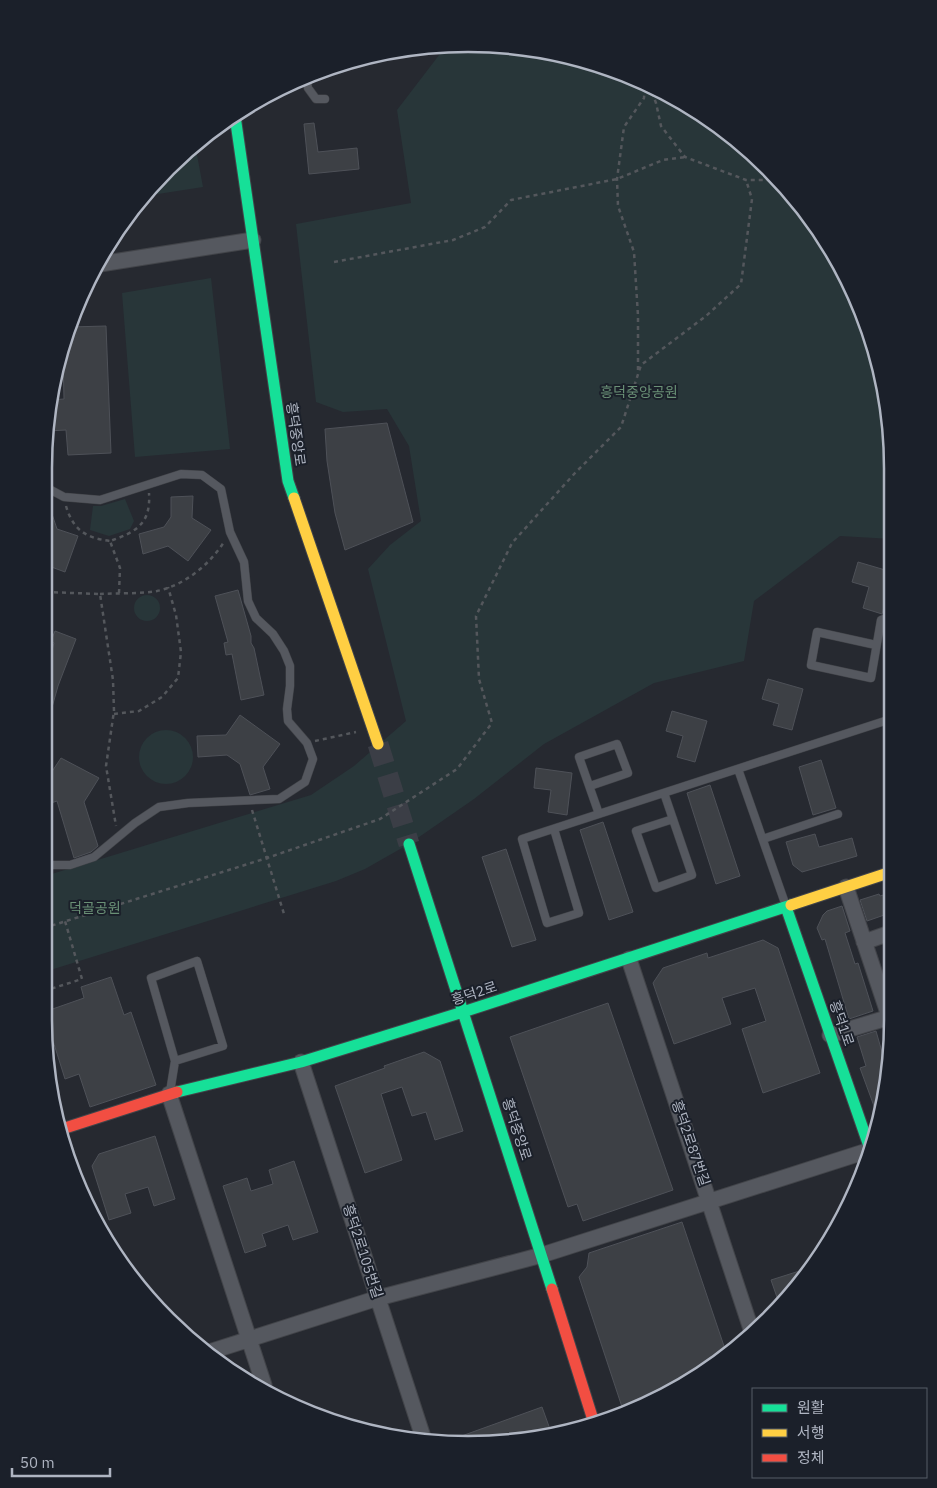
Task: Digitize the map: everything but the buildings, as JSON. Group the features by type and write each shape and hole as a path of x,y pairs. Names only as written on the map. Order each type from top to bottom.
{"street":[{"name":"흥덕중앙로","path":"236,124 288,481 378,744"},
{"path":"106,263 253,240"},
{"name":"흥덕중앙로","path":"409,844 542,1255 592,1416"},
{"name":"흥덕2로","path":"67,1127 169,1094 301,1062 463,1012 884,874"},
{"path":"846,887 884,1000"},
{"name":"흥덕1로","path":"786,907 866,1139"},
{"path":"864,942 884,935"},
{"name":"흥덕2로87번길","path":"628,959 750,1326"},
{"path":"830,1035 884,1020"},
{"name":"흥덕2로105번길","path":"301,1062 422,1433"},
{"path":"169,1094 263,1381"},
{"path":"215,1350 378,1298 542,1255 862,1151"}],"lane":[{"path":"307,85 316,99 326,99"},
{"path":"52,490 64,496 100,500 181,474 202,475 221,489 230,532 244,562 248,601 256,618 273,634 284,651 290,666 288,721 307,743 313,758 305,782 279,799 188,803 159,808 135,823 94,857 70,865 52,865"},
{"path":"876,646 816,632 811,664 871,678 881,620 884,619"},
{"path":"554,828 579,913 547,923 522,839 554,828 884,721"},
{"path":"590,786 628,773 618,744 579,757 599,814"},
{"path":"738,769 786,907"},
{"path":"664,793 673,818 692,875 656,888 636,831 673,818"},
{"path":"763,839 838,814"},
{"path":"169,1094 175,1061 151,978 197,961 223,1046 175,1061"}],"path":[{"path":"638,374 638,316 634,252 618,206 617,179 624,128 644,98 644,92"},
{"path":"653,96 661,126 685,157"},
{"path":"334,262 453,240 485,227 511,200 617,179 663,160 685,157 746,180 768,180"},
{"path":"52,925 267,858 380,819 457,769 492,723 479,679 476,616 512,543 575,473 621,426 641,365 706,316 741,284 752,199 746,180"},
{"path":"64,496 70,517 83,534 96,540 110,541 130,534 142,524 150,508 148,485"},
{"path":"52,592 100,594 158,591 185,581 204,567 218,551 230,532"},
{"path":"110,541 120,568 119,593"},
{"path":"114,714 139,711 162,697 178,678 181,652 176,615 168,587"},
{"path":"100,594 113,680 114,714 106,766 117,837"},
{"path":"307,743 372,728"},
{"path":"250,801 284,914"},
{"path":"52,988 82,979 65,921"}],"green space":[{"name":"흥덕중앙공원","path":"441,53 496,53 523,56 550,60 628,84 676,108 700,123 743,156 763,174 799,215 829,261 853,309 877,387 881,414 884,441 884,539 840,536 754,601 744,661 654,683 544,744 474,799 409,844 365,869 336,881 52,970 52,874 311,795 354,766 406,721 368,569 390,545 421,521 409,446 387,409 343,412 316,402 296,224 411,203 397,110"},
{"path":"197,154 203,187 156,194 174,174"},
{"path":"211,278 230,449 135,457 122,293"},
{"path":"125,499 134,521 130,529 109,536 90,530 93,506 101,506"},
{"path":"147,595 156,599 160,608 156,617 147,621 138,617 134,608 138,599"},
{"path":"161,730 171,730 181,734 189,742 193,757 189,772 181,780 171,784 161,784 151,780 143,772 139,762 139,752 143,742 151,734"}],"tunnel":[{"path":"378,744 409,844"}],"traffic: fast":[{"path":"236,124 288,481 294,498"},
{"path":"409,844 552,1289"},
{"path":"177,1092 301,1062 463,1012 791,905"},
{"path":"786,907 866,1139"}],"traffic: slow":[{"path":"294,498 378,744"},
{"path":"791,905 884,874"}],"traffic: jam":[{"path":"67,1127 177,1092"},
{"path":"552,1289 592,1416"}],"park label":[{"name":"덕골공원","path":"95,908"}]}
